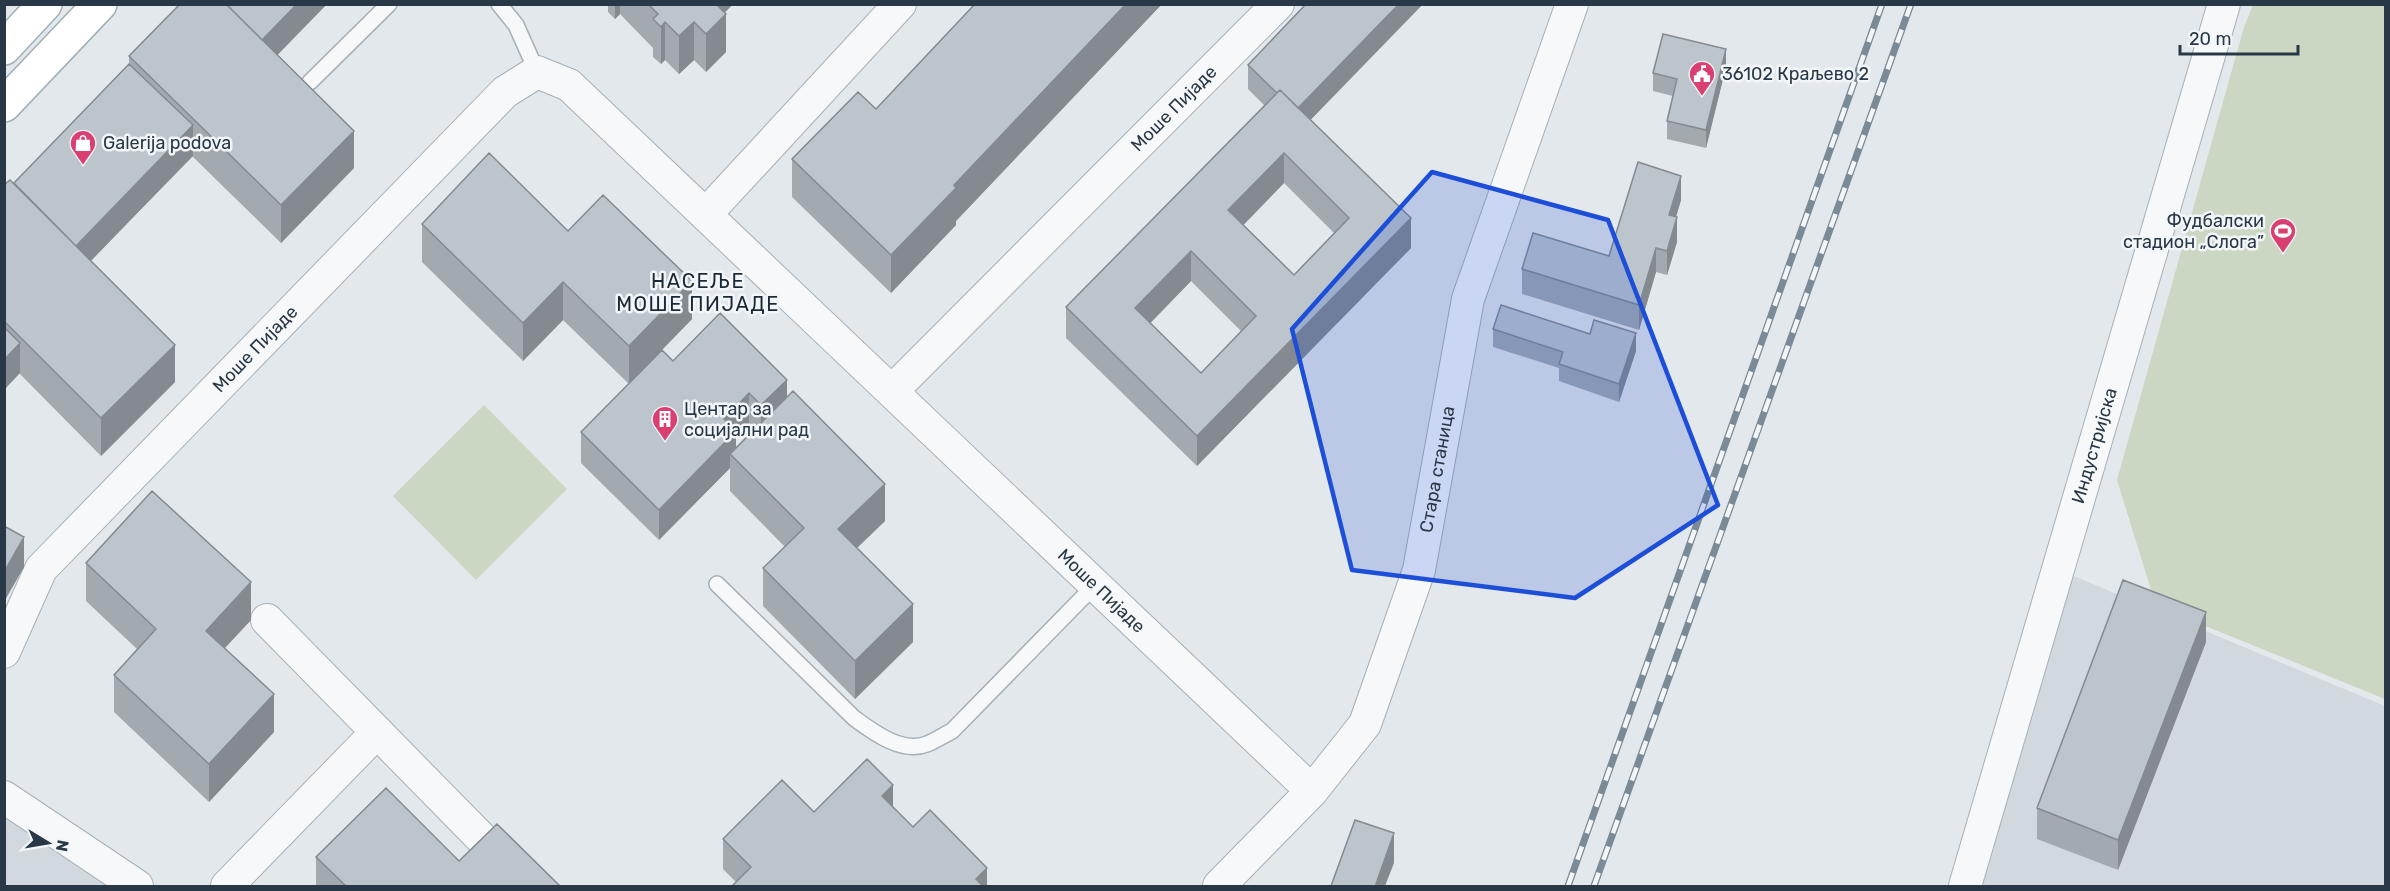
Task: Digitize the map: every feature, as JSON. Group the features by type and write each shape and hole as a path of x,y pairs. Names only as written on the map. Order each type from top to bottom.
{"main road":[{"path":"4,48 45,4"},
{"path":"4,105 100,4"}],"street":[{"path":"706,214 900,4"},
{"name":"Моше Пијаде","path":"892,391 1278,4"},
{"name":"Стара станица","path":"1219,886 1312,791 1365,724 1419,570 1468,299 1572,4"},
{"name":"Индустријска","path":"1965,886 2224,4"},
{"name":"Моше Пијаде","path":"4,652 41,569 505,92 537,72 569,85 1312,791"},
{"path":"267,620 488,845"},
{"path":"227,886 377,732"},
{"path":"4,798 137,886"}],"lane":[{"path":"310,82 389,4"},
{"path":"499,4 516,25 537,72"},
{"path":"717,584 854,718 876,734 898,744 924,745 952,731 1096,584"}],"highlighted area":[{"path":"1432,172 1608,220 1718,505 1575,598 1352,570 1292,329"}],"shaded area":[{"path":"2057,569 2385,706 2385,886 1965,886"},
{"path":"5,797 137,886 5,886"}],"green space":[{"name":"Фудбалски стадион „Слога”","path":"2253,5 2385,5 2385,699 2156,606 2117,480 2244,27"},
{"path":"484,405 567,489 476,580 393,496"}],"building":[{"path":"180,4 226,4 354,131 281,205 129,56"},
{"path":"226,4 297,4 262,40"},
{"path":"648,4 716,4 726,14 706,34 694,22 679,36 665,22 661,27 653,19 658,14"},
{"path":"975,4 1126,4 954,185 956,188 891,255 792,159 858,92 876,109"},
{"path":"1306,4 1399,4 1298,108 1280,90 1277,93 1248,65"},
{"path":"1663,34 1726,49 1706,130 1667,121 1677,79 1653,73"},
{"path":"129,64 193,125 76,246 14,183"},
{"path":"1280,90 1411,218 1197,436 1066,307","holes":["1284,153 1349,218 1294,275 1228,210","1191,251 1256,316 1201,373 1135,308"]},
{"path":"489,153 568,231 603,195 692,281 629,346 563,282 523,323 422,224"},
{"path":"1638,162 1681,176 1669,215 1677,217 1667,251 1656,248 1639,305 1522,269 1533,233 1609,256"},
{"path":"10,180 175,345 101,418 4,321 4,185"},
{"path":"1501,305 1590,334 1594,320 1636,333 1619,384 1559,364 1563,352 1493,329"},
{"name":"Центар за социјални рад","path":"720,313 787,380 761,405 749,393 724,419 736,431 659,510 581,432 662,350 673,361"},
{"path":"4,327 20,343 4,360"},
{"path":"793,391 885,484 838,529 913,604 855,661 763,568 804,528 730,454"},
{"path":"152,491 251,582 206,631 274,694 209,764 114,675 156,629 86,563"},
{"path":"4,526 24,537 4,572"},
{"path":"2123,580 2206,612 2118,840 2037,808"},
{"path":"867,759 893,785 882,796 913,827 930,810 987,868 976,879 983,886 732,886 751,867 723,839 782,780 814,812"},
{"path":"386,788 459,861 497,824 560,886 346,886 316,857"},
{"path":"1355,820 1394,833 1376,884 1384,886 1331,886"}],"railway":[{"path":"1568,886 1882,4"},
{"path":"1594,886 1911,4"}],"place":[{"name":"36102 Краљево 2","path":"1702,97"},
{"name":"Galerija podova","path":"83,166"},
{"name":"Фудбалски стадион „Слога”","path":"2283,254"},
{"name":"Центар за социјални рад","path":"665,442"}],"district":[{"name":"НАСЕЉЕ МОШЕ ПИЈАДЕ","path":"698,292"}]}
